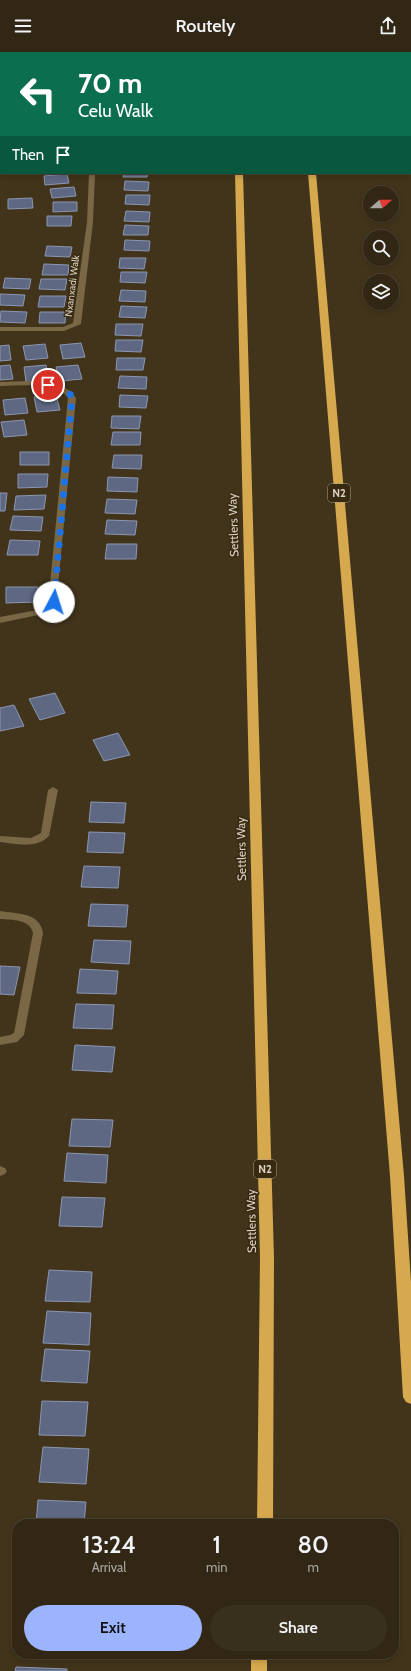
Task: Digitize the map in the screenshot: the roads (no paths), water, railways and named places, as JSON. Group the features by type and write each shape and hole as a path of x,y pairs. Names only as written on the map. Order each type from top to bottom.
{"highway":[{"name":"Settlers Way","path":"239,174 267,1258 265,1519"},
{"name":"N2","path":"312,174 397,1176 411,1397"},
{"path":"259,1659 259,1671"}],"lane":[{"name":"Nxanxadi Walk","path":"0,329 64,329 77,324 90,222 92,174"},
{"path":"0,384 60,386 69,392 72,398 52,606 40,612 0,620"},
{"path":"0,839 33,841 41,839 46,834 53,790"},
{"path":"0,915 29,920 37,927 38,933 19,1035 13,1039 0,1041"}]}
